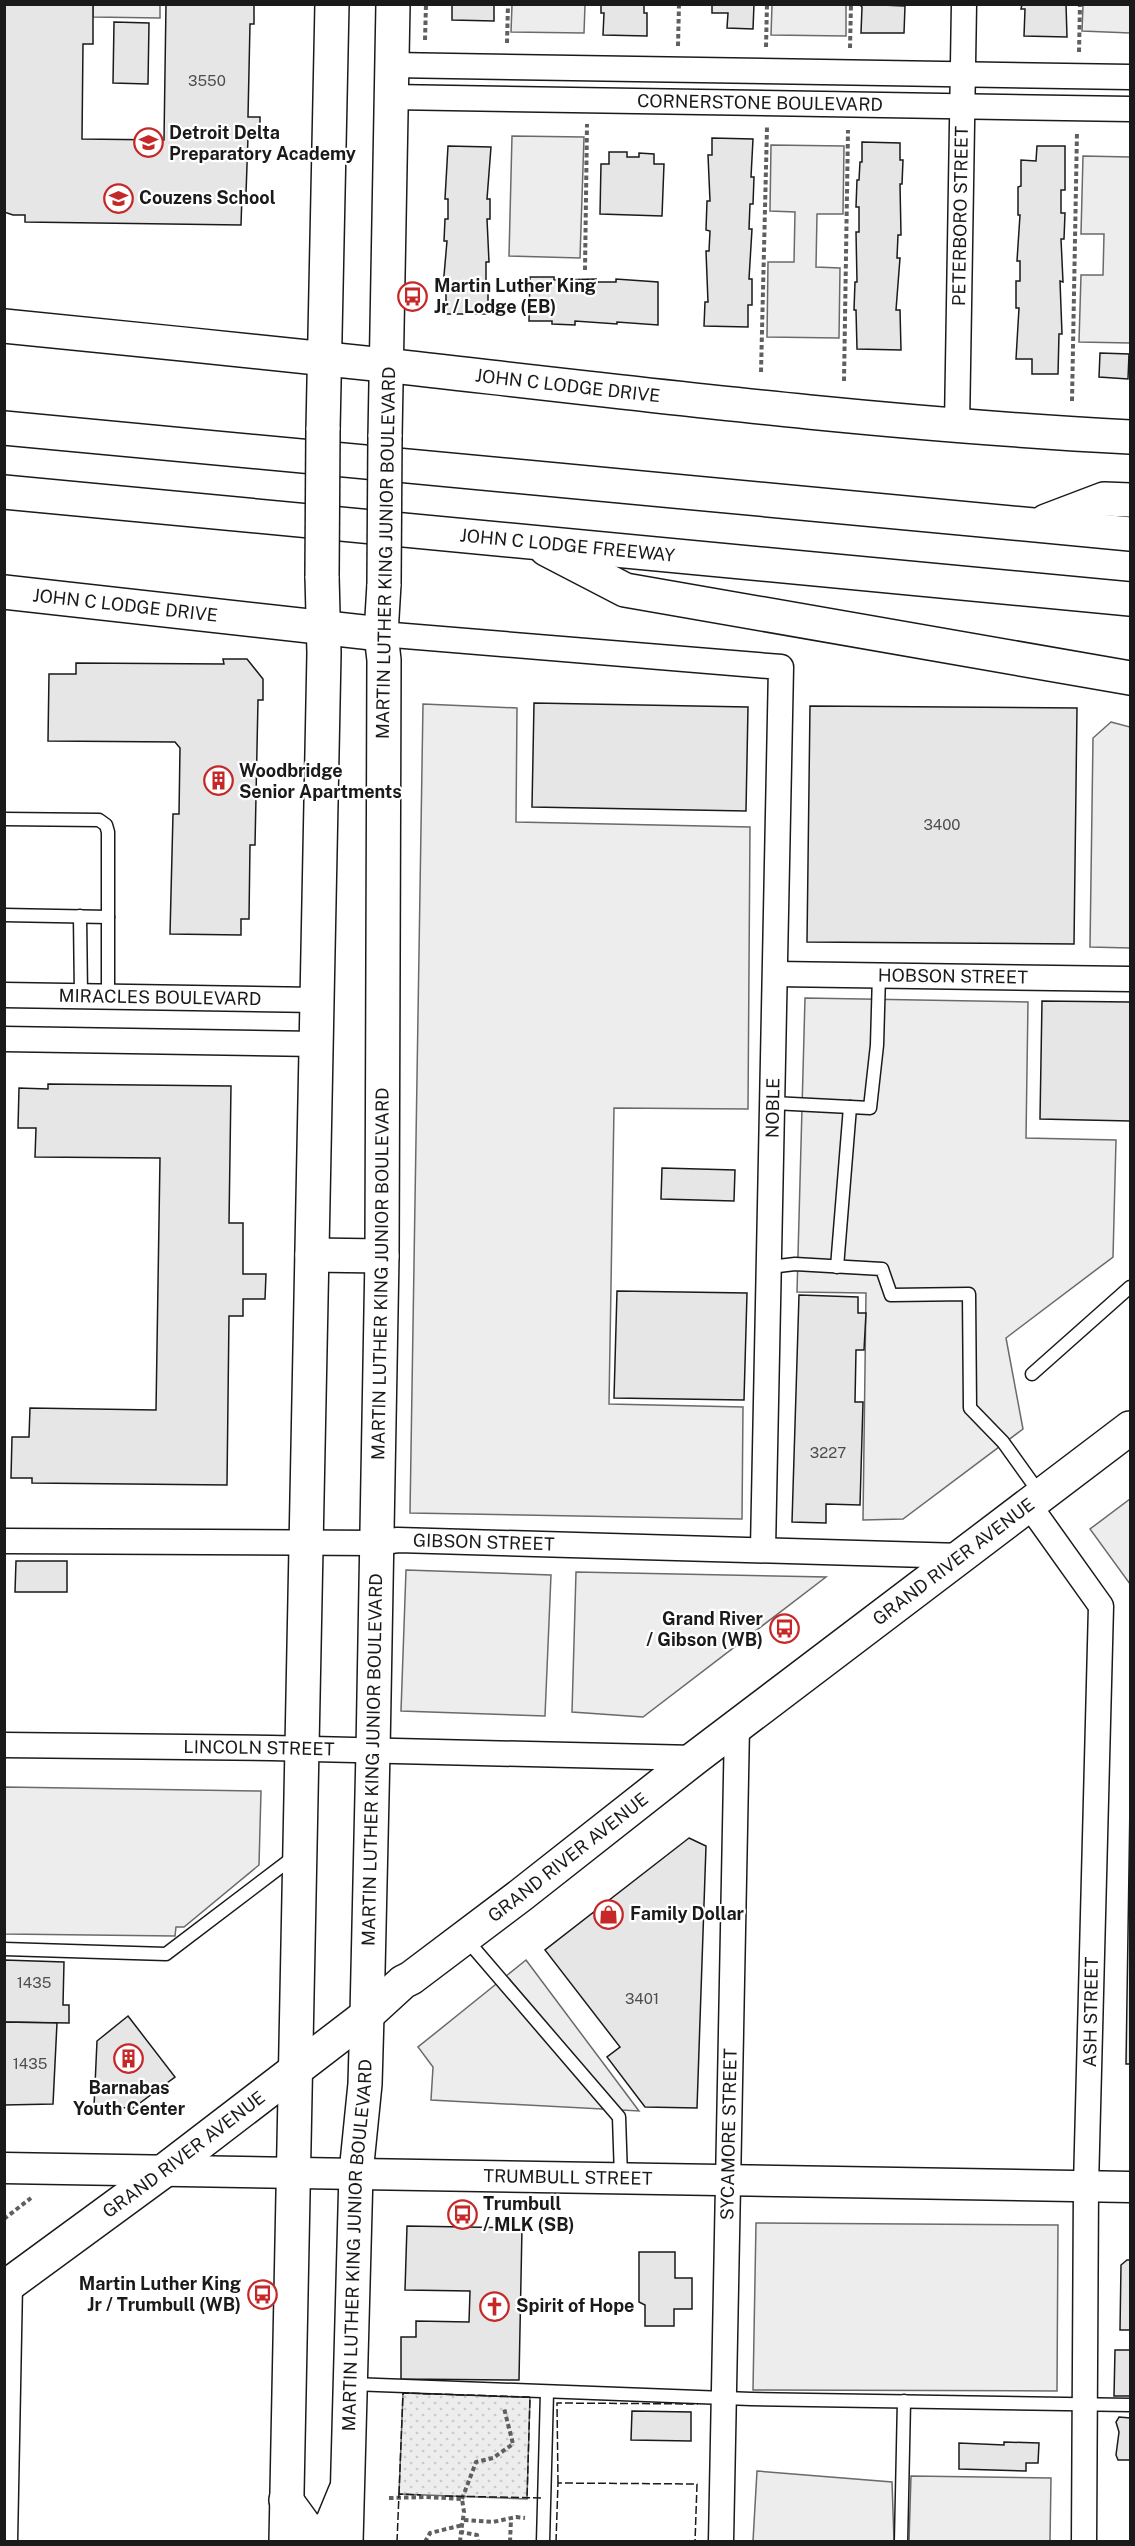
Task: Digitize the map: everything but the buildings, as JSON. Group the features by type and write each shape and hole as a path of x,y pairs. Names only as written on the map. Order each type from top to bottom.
{"main road":[{"path":"286,2541 324,628 322,576 323,359 332,4"},
{"name":"MARTIN LUTHER KING JUNIOR BOULEVARD","path":"346,2541 356,2173 365,2084 373,1751 382,1256 384,660 381,634 384,584 393,4"},
{"name":"JOHN C LODGE DRIVE","path":"4,326 388,366 643,396 957,426 1131,437"},
{"path":"4,428 1131,534"},
{"name":"JOHN C LODGE FREEWAY","path":"4,492 1131,599"},
{"path":"1038,524 1104,499 1131,500"},
{"path":"531,542 626,590 1131,678"},
{"name":"JOHN C LODGE DRIVE","path":"4,592 381,634"},
{"path":"312,1255 382,1256"},
{"name":"GRAND RIVER AVENUE","path":"7,2286 165,2170 367,2015 403,1982 465,1938 695,1758 1131,1428"},
{"path":"286,2500 307,2529 320,2532 331,2526 346,2489"}],"street":[{"name":"PETERBORO STREET","path":"957,426 964,4"},
{"name":"CORNERSTONE BOULEVARD","path":"392,65 1131,77"},
{"name":"CORNERSTONE BOULEVARD","path":"391,97 1131,109"},
{"name":"JOHN C LODGE DRIVE","path":"381,634 782,667"},
{"name":"NOBLE","path":"763,1550 782,667"},
{"name":"HOBSON STREET","path":"776,974 1131,979"},
{"name":"MIRACLES BOULEVARD","path":"4,995 316,1000"},
{"path":"4,1039 316,1044"},
{"name":"ASH STREET","path":"1036,1500 1101,1606 1086,2186 1084,2541"},
{"name":"GIBSON STREET","path":"4,1541 376,1543 398,1540 962,1556"},
{"name":"SYCAMORE STREET","path":"722,2541 737,1726"},
{"name":"LINCOLN STREET","path":"4,1745 695,1758"},
{"name":"TRUMBULL STREET","path":"4,2168 1131,2187"},
{"path":"5,2541 7,2286"}],"lane":[{"path":"4,819 99,820 106,825 108,832 108,997"},
{"path":"4,915 108,917"},
{"path":"80,916 81,996"},
{"path":"773,1103 870,1108 877,1045 879,975"},
{"path":"837,1267 850,1107"},
{"path":"770,1267 795,1264 882,1269 891,1295 969,1294 970,1408 1003,1442 1036,1500"},
{"path":"1032,1374 1131,1287"},
{"path":"4,1949 166,1953 300,1852"},
{"path":"465,1938 619,2117 621,2177"},
{"path":"350,2384 725,2397 1131,2405"},
{"path":"543,2541 547,2392"},
{"path":"901,2541 904,2401"}],"path":[{"path":"425,44 426,4"},
{"path":"507,47 508,4"},
{"path":"678,50 679,4"},
{"path":"766,51 767,4"},
{"path":"850,52 851,4"},
{"path":"1079,55 1080,4"},
{"path":"585,270 587,119"},
{"path":"761,372 767,122"},
{"path":"844,381 848,123"},
{"path":"1072,401 1077,128"},
{"path":"4,2219 34,2195"},
{"path":"443,2541 458,2541 464,2523 462,2499 476,2462 493,2458 513,2444 503,2405 515,2390"},
{"path":"389,2498 462,2499"},
{"path":"510,2541 511,2519"},
{"path":"425,2541 430,2533 464,2523 511,2519 544,2520"},
{"path":"461,2532 477,2535 478,2541"}],"shaded area":[{"path":"93,5 160,5 160,18 93,17"},
{"path":"512,5 585,5 584,33 511,32"},
{"path":"772,5 846,5 846,36 771,35"},
{"path":"1083,5 1130,5 1130,33 1082,31"},
{"path":"512,136 584,137 580,258 509,256"},
{"path":"771,145 844,146 843,214 817,214 816,267 840,268 839,338 767,337 768,262 794,262 795,212 770,211"},
{"path":"1083,156 1130,157 1130,343 1079,342 1081,275 1103,275 1104,234 1081,234"},
{"path":"423,704 517,708 516,822 750,827 748,1109 614,1108 609,1404 743,1407 742,1519 410,1513"},
{"path":"1111,722 1130,727 1130,948 1090,947 1093,738"},
{"path":"805,998 1028,1002 1026,1138 1116,1140 1113,1257 1006,1338 1023,1429 903,1519 863,1520 866,1293 797,1292"},
{"path":"1130,1499 1130,1584 1090,1529"},
{"path":"406,1570 551,1575 545,1716 401,1711"},
{"path":"576,1572 826,1577 643,1717 572,1712"},
{"path":"5,1787 261,1791 259,1865 184,1927 176,1927 175,1936 5,1934"},
{"path":"526,1960 639,2111 431,2100 433,2067 418,2047"},
{"path":"756,2223 1058,2225 1057,2391 753,2390"},
{"path":"403,2393 530,2397 527,2499 399,2494"},
{"path":"757,2471 892,2482 894,2541 753,2541"},
{"path":"911,2476 1051,2478 1050,2541 909,2541"}],"fence":[{"path":"399,2494 403,2393 530,2397 527,2499"},
{"path":"558,2483 557,2403 698,2404"},
{"path":"556,2542 558,2483 697,2484 695,2542"},
{"path":"397,2542 399,2494 421,2495"},
{"path":"445,2496 543,2498"}],"place":[{"name":"Detroit Delta Preparatory Academy","path":"148,143"},
{"name":"Couzens School","path":"118,198"},
{"name":"Martin Luther King Jr / Lodge (EB)","path":"413,296"},
{"name":"Woodbridge Senior Apartments","path":"218,781"},
{"name":"Grand River / Gibson (WB)","path":"784,1629"},
{"name":"Family Dollar","path":"609,1914"},
{"name":"Barnabas Youth Center","path":"129,2059"},
{"name":"Trumbull / MLK (SB)","path":"462,2214"},
{"name":"Martin Luther King Jr / Trumbull (WB)","path":"262,2294"},
{"name":"Spirit of Hope","path":"495,2306"}]}
